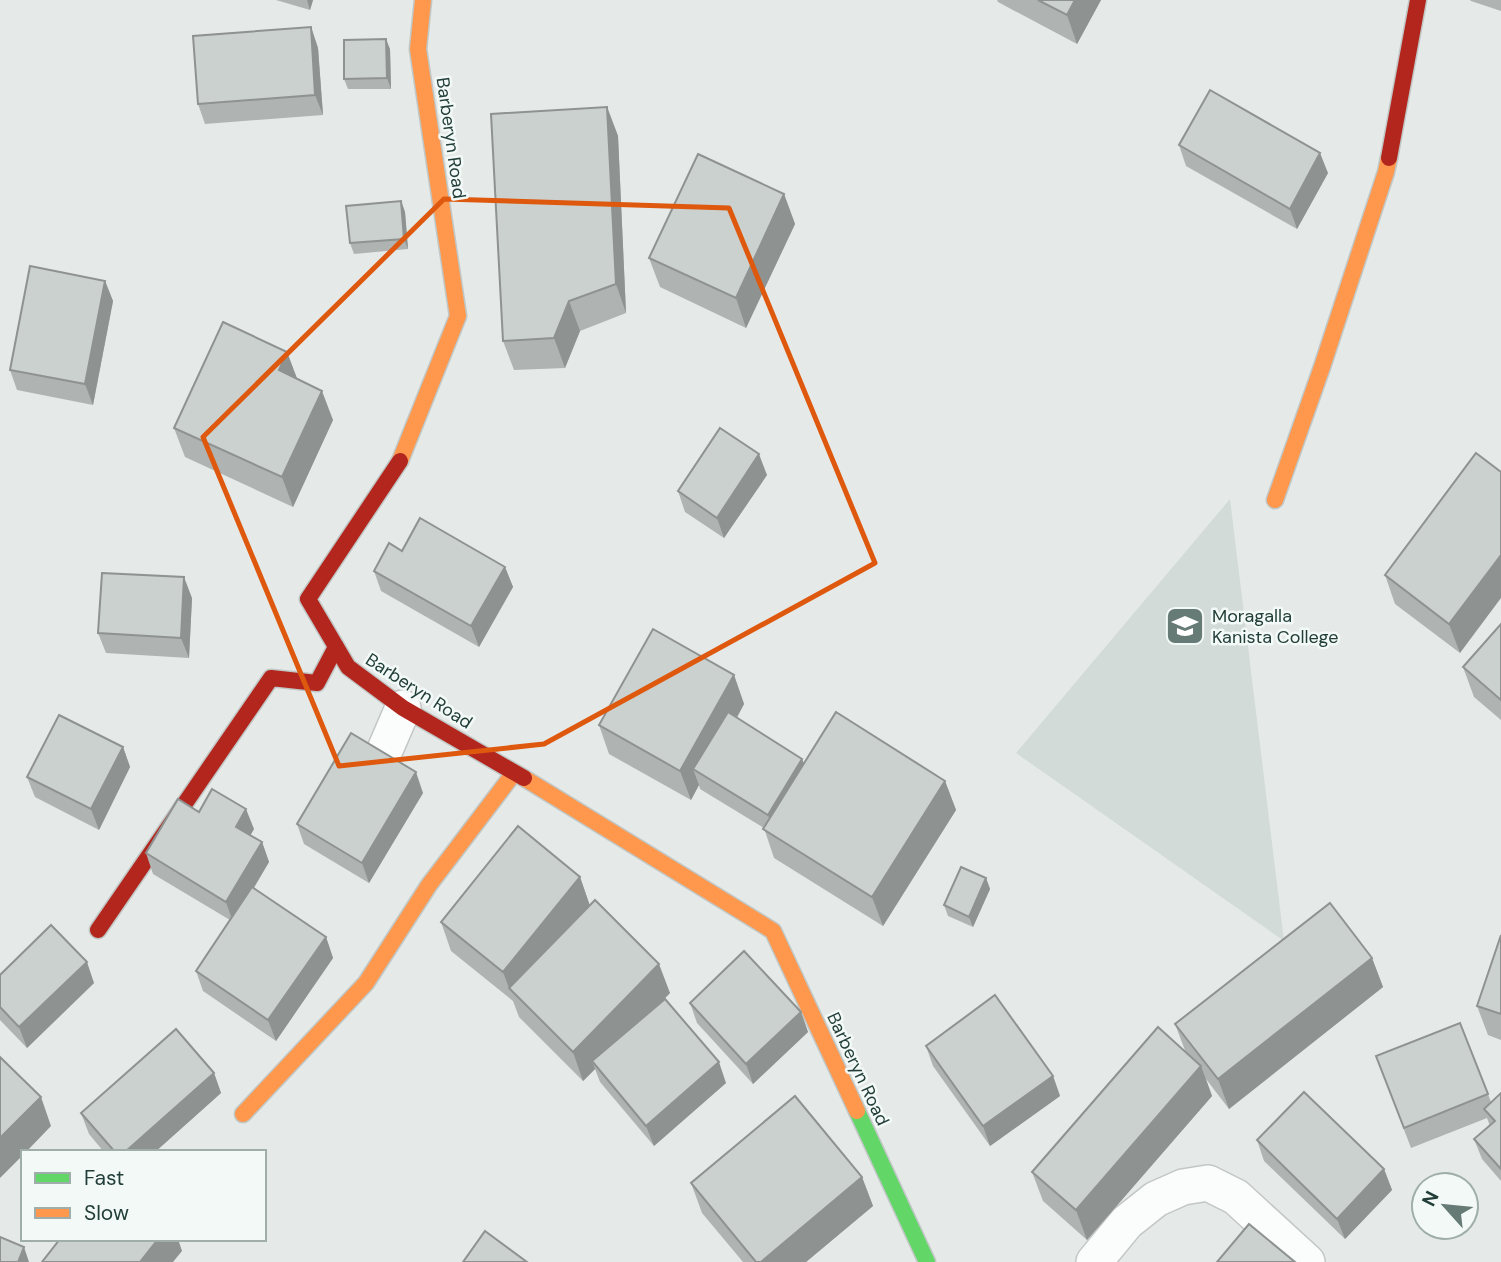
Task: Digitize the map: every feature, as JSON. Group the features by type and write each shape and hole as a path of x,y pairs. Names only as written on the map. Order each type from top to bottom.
{"street":[{"name":"Barberyn Road","path":"423,0 418,49 458,316 402,458 309,598 348,667 403,708 564,801 773,931 927,1262"},
{"path":"1275,500 1387,172 1418,0"},
{"path":"98,930 271,678 317,683 337,647"},
{"path":"378,765 403,708"},
{"path":"243,1114 366,983 429,885 514,773"},
{"path":"1094,1262 1127,1223 1156,1199 1183,1186 1208,1183 1236,1197 1307,1262"}],"highlighted area":[{"path":"444,199 729,208 875,563 544,744 339,766 203,437"}],"shaded area":[{"name":"Moragalla Kanista College","path":"1230,499 1284,941 1016,753"}],"building":[{"path":"1038,0 1075,0 1067,15"},
{"path":"311,27 315,95 198,104 193,36"},
{"path":"386,39 387,78 344,79 344,40"},
{"path":"1210,90 1320,153 1290,209 1179,145"},
{"path":"607,107 616,284 569,301 554,338 503,341 491,114"},
{"path":"698,154 784,194 736,298 649,258"},
{"path":"401,201 404,239 350,243 346,206"},
{"path":"30,266 105,281 85,384 10,370"},
{"path":"223,322 287,352 279,370 322,391 282,477 174,428"},
{"path":"720,428 759,454 717,518 678,491"},
{"path":"1476,453 1501,472 1501,555 1449,624 1385,575"},
{"path":"420,518 505,567 471,626 374,571 389,543 402,551"},
{"path":"102,573 184,577 181,638 98,633"},
{"path":"1501,624 1501,700 1463,667"},
{"path":"653,629 734,675 680,771 599,725"},
{"path":"728,712 802,759 768,815 693,769"},
{"path":"836,712 945,781 872,897 763,829"},
{"path":"59,715 123,747 91,809 27,777"},
{"path":"351,733 416,772 362,863 297,824"},
{"path":"212,789 246,809 236,827 262,842 226,902 146,853 178,799 199,812"},
{"path":"518,826 580,877 503,972 441,922"},
{"path":"961,867 986,878 969,917 944,905"},
{"path":"252,887 326,937 268,1020 196,971"},
{"path":"595,900 659,964 573,1052 509,988"},
{"path":"1330,903 1372,958 1218,1079 1175,1024"},
{"path":"51,925 87,962 19,1027 0,1007 0,975"},
{"path":"1501,935 1501,1014 1477,1006"},
{"path":"744,951 801,1012 746,1064 690,1003"},
{"path":"995,995 1053,1076 983,1126 926,1046"},
{"path":"665,999 719,1062 646,1126 592,1061"},
{"path":"1460,1023 1488,1094 1404,1128 1376,1056"},
{"path":"1158,1027 1201,1066 1076,1210 1032,1172"},
{"path":"176,1029 214,1073 127,1150 113,1150 81,1113"},
{"path":"0,1057 41,1097 0,1138"},
{"path":"1304,1092 1384,1169 1337,1219 1257,1140"},
{"path":"1501,1093 1501,1169 1474,1139 1495,1121 1484,1109"},
{"path":"795,1096 862,1177 761,1262 756,1262 691,1183"},
{"path":"1249,1224 1295,1262 1217,1262"},
{"path":"485,1231 527,1262 463,1262"},
{"path":"0,1237 24,1247 18,1262 0,1262"},
{"path":"58,1241 156,1241 140,1262 42,1262"}],"traffic: fast":[{"path":"857,1111 927,1262"}],"traffic: slow":[{"path":"400,461 458,316 418,49 423,0"},
{"path":"1275,500 1322,367 1389,158"},
{"path":"243,1114 366,983 429,885 514,773"},
{"path":"524,778 773,931 857,1111"}],"traffic: jam":[{"path":"1389,158 1418,0"},
{"path":"400,461 308,599 348,667 403,708 524,778"},
{"path":"98,930 271,678 317,683 336,647"}],"place":[{"name":"Moragalla Kanista College","path":"1185,626"}]}
